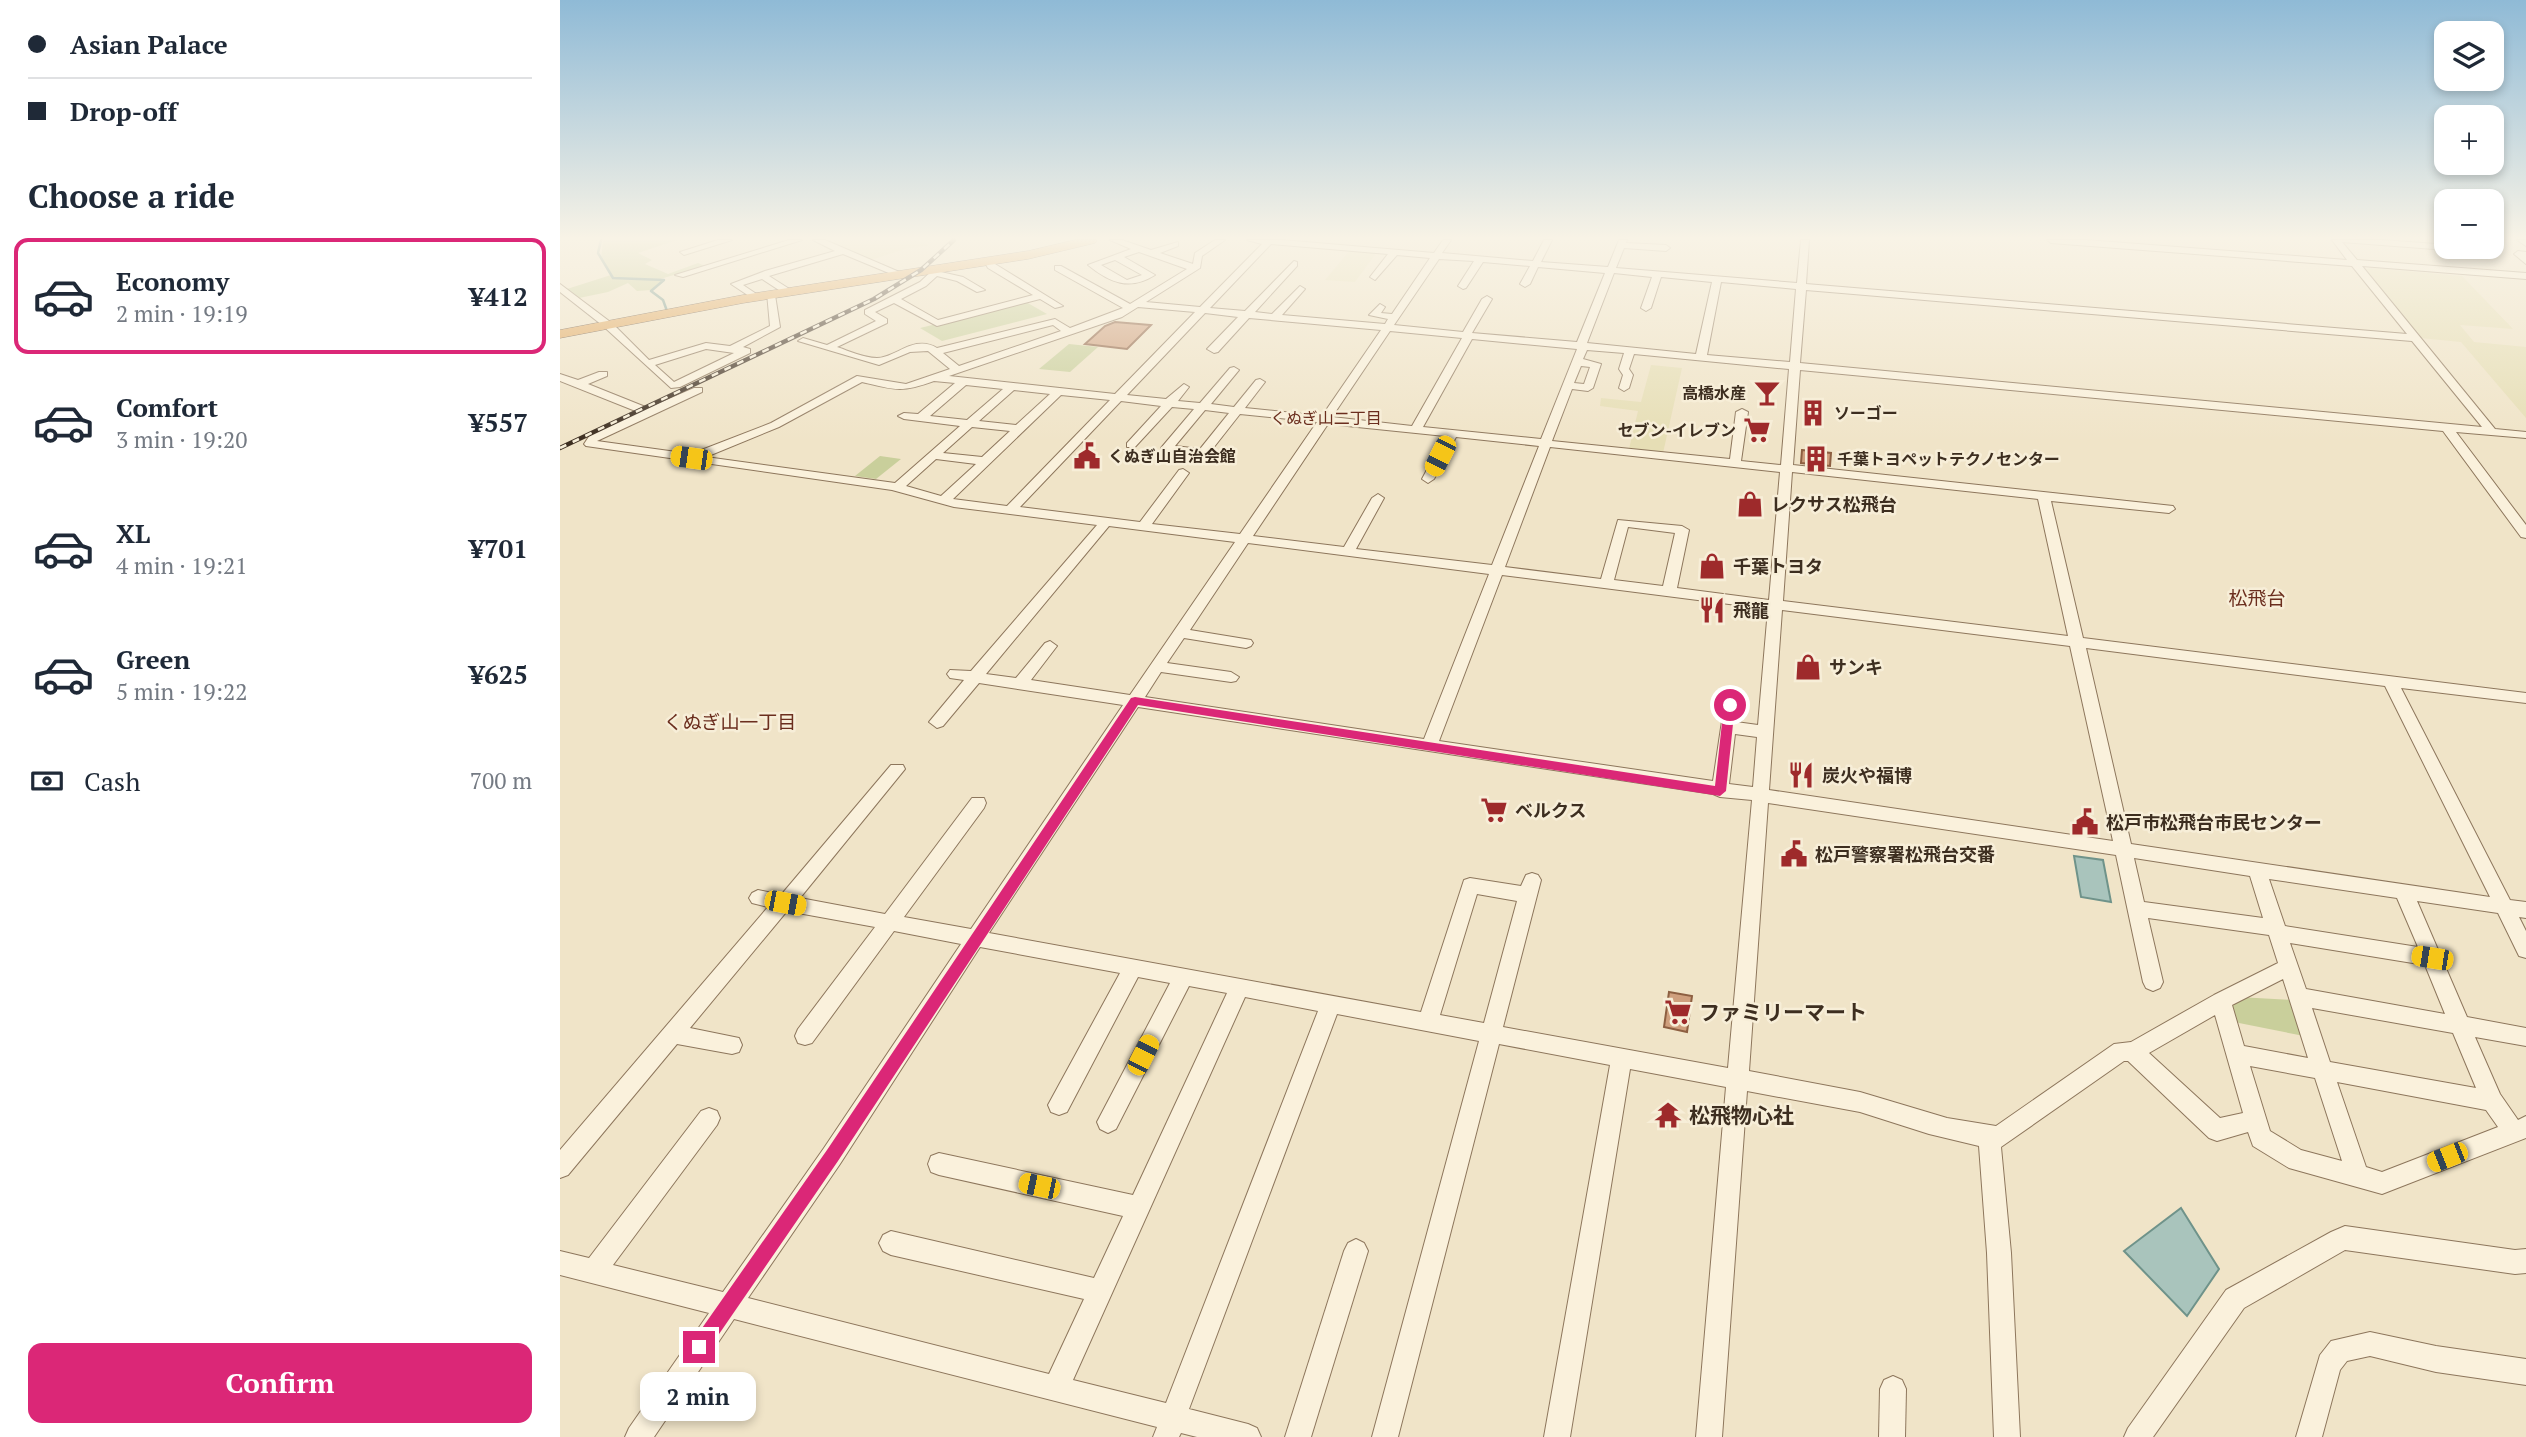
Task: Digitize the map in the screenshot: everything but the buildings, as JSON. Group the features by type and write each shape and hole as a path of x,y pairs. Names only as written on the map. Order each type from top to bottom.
{"highway":[{"path":"560,334 705,307"}],"street":[{"path":"584,307 674,386 746,351 706,346 649,363"},
{"path":"734,348 775,327 767,307"},
{"path":"828,348 883,321 868,312 878,307"},
{"path":"908,307 937,323 998,307"},
{"path":"920,418 962,376 1131,307"},
{"path":"1148,307 1391,323 1467,335 2526,435"},
{"path":"1010,510 1205,307"},
{"path":"1212,349 1214,350 1253,307"},
{"path":"1275,317 1284,307"},
{"path":"1380,307 1374,315 1391,323"},
{"path":"639,1437 832,1156 975,939 1401,307"},
{"path":"1416,429 1483,307"},
{"path":"1429,746 1597,307"},
{"path":"1701,357 1711,307"},
{"path":"1709,1437 1799,307"},
{"path":"2050,307 2415,338"},
{"path":"2390,307 2491,431"},
{"path":"935,352 1050,319 1069,333"},
{"path":"803,341 879,362 908,349 930,348 962,376"},
{"path":"1624,388 1628,375 1624,369 1630,351"},
{"path":"1569,385 1588,387 1596,364 1577,362"},
{"path":"1234,370 1167,449 1203,453 1260,382"},
{"path":"579,384 603,374"},
{"path":"691,458 775,425 861,378 899,388 934,378 962,376 1012,386 1236,411 2169,509"},
{"path":"560,377 642,410"},
{"path":"897,487 1012,386"},
{"path":"1131,445 1184,387"},
{"path":"698,390 642,410 589,442 897,487 943,501 1010,510 2526,698"},
{"path":"943,501 1059,391"},
{"path":"1735,464 1741,412"},
{"path":"904,416 1018,429"},
{"path":"2446,427 2526,534"},
{"path":"1428,479 1451,433"},
{"path":"933,455 985,461"},
{"path":"1144,526 1183,473"},
{"path":"2044,496 2153,982"},
{"path":"1348,552 1376,498"},
{"path":"937,722 1106,522"},
{"path":"1606,584 1623,523 1682,530 1669,592"},
{"path":"1049,590 1065,593"},
{"path":"1181,633 1246,643"},
{"path":"1019,684 1049,646"},
{"path":"1158,667 1231,677"},
{"path":"955,674 2526,910"},
{"path":"2390,681 2526,950"},
{"path":"1720,791 1730,705"},
{"path":"1727,727 1765,732"},
{"path":"560,1167 897,769"},
{"path":"805,1036 978,803"},
{"path":"2257,870 2358,1177"},
{"path":"1385,1437 1530,888 1470,885 1428,1021"},
{"path":"2221,1001 2261,1138 2297,1160 2382,1183 2519,1129 2493,1101 2404,892"},
{"path":"758,898 1860,1102 1931,1124 1999,1137 2121,1051 2133,1052 2271,974 2289,968"},
{"path":"2136,909 2432,958"},
{"path":"1059,1105 1134,966"},
{"path":"1108,1122 1184,976"},
{"path":"1056,1388 1240,986"},
{"path":"2299,997 2526,1037"},
{"path":"1170,1427 1331,1003"},
{"path":"672,1034 732,1045"},
{"path":"2133,1052 2217,1130 2254,1120"},
{"path":"2236,1054 2493,1101"},
{"path":"1557,1437 1621,1059"},
{"path":"593,1272 709,1118"},
{"path":"1989,1136 1999,1253 2007,1437"},
{"path":"939,1164 1138,1208"},
{"path":"2137,1437 2235,1298 2339,1240 2345,1238 2515,1262 2526,1261"},
{"path":"891,1243 1100,1291"},
{"path":"1298,1437 1356,1251"},
{"path":"560,1264 1056,1388 1170,1427 1248,1437"},
{"path":"2309,1437 2329,1364 2340,1350 2370,1344 2436,1359 2526,1372"},
{"path":"1892,1437 1893,1389"}],"shaded area":[{"path":"2396,307 2492,307 2513,329 2460,325 2474,342 2526,347 2526,418 2461,342 2420,338"},
{"path":"1651,365 1682,368 1663,453 1629,449 1638,411 1600,406 1601,398 1641,402"}],"green space":[{"path":"1005,307 1035,307 1047,314 942,341 920,328"},
{"path":"1069,344 1098,347 1070,372 1039,369"},
{"path":"880,456 901,459 876,479 855,476"},
{"path":"2238,997 2293,1000 2304,1036 2239,1023 2231,1018 2228,1003"}],"water":[{"path":"2074,856 2103,860 2111,902 2081,897"},
{"path":"2181,1208 2219,1269 2187,1316 2124,1251"}],"waterway":[{"path":"666,307 667,311"}],"railway":[{"path":"560,448 857,307"}],"place":[{"name":"高橋水産","path":"1767,393"},
{"name":"ソーゴー","path":"1813,413"},
{"name":"セブン-イレブン","path":"1757,430"},
{"name":"くぬぎ山自治会館","path":"1087,456"},
{"name":"千葉トヨペットテクノセンター","path":"1816,459"},
{"name":"レクサス松飛台","path":"1750,504"},
{"name":"千葉トヨタ","path":"1712,566"},
{"name":"飛龍","path":"1712,610"},
{"name":"サンキ","path":"1808,667"},
{"name":"炭火や福博","path":"1801,775"},
{"name":"ベルクス","path":"1494,810"},
{"name":"松戸市松飛台市民センター","path":"2085,822"},
{"name":"松戸警察署松飛台交番","path":"1794,854"},
{"name":"ファミリーマート","path":"1678,1012"},
{"name":"松飛物心社","path":"1668,1115"}],"district":[{"name":"くぬぎ山二丁目","path":"1326,418"},
{"name":"松飛台","path":"2257,597"},
{"name":"くぬぎ山一丁目","path":"730,721"}],"route":[{"path":"699,1347 832,1156 1067,799 1135,701 1720,791 1730,705"}]}
